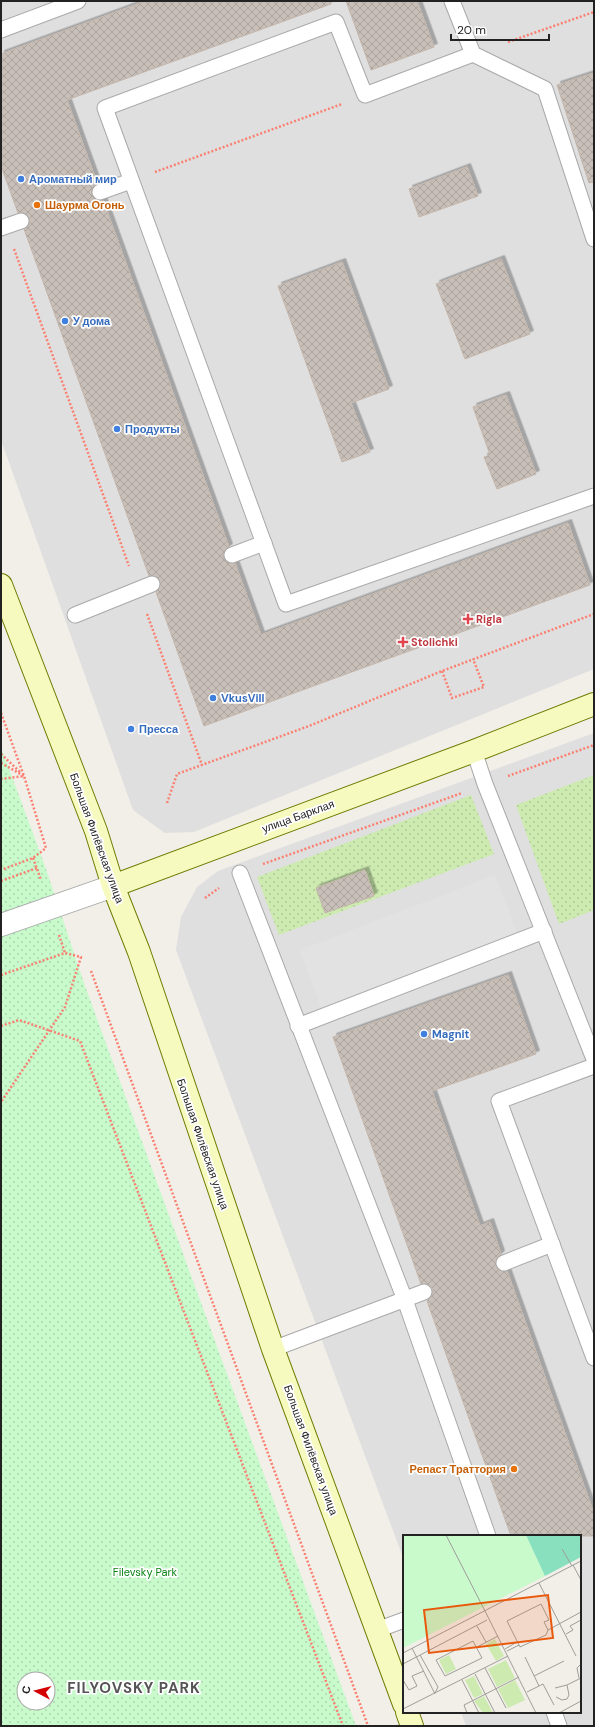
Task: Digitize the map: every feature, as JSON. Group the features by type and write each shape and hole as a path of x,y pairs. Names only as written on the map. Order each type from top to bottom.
{"main road":[{"name":"Большая Филёвская улица","path":"1,585 96,831 113,886 139,952 232,1231 273,1348 403,1701"},
{"name":"улица Барклая","path":"113,886 474,751 594,704"},
{"path":"407,1713 412,1726"}],"street":[{"name":"улица Барклая","path":"1,925 113,886"}],"lane":[{"path":"1,30 78,1"},
{"path":"452,1 473,54 545,89 594,239"},
{"path":"473,54 365,95 336,22 105,108 286,604 594,497"},
{"path":"100,192 132,181"},
{"path":"3,227 21,221"},
{"path":"232,555 264,543"},
{"path":"75,615 152,584"},
{"path":"474,751 485,784 594,1059"},
{"path":"240,872 298,1026 405,1300 488,1535"},
{"path":"298,1026 544,931"},
{"path":"594,1066 500,1101 594,1358"},
{"path":"504,1263 552,1244"},
{"path":"273,1348 424,1292"},
{"path":"377,1630 403,1620"},
{"path":"554,1713 559,1726"}],"path":[{"path":"473,54 594,12"},
{"path":"132,181 365,95"},
{"path":"3,227 202,765"},
{"path":"167,803 177,774 309,726 442,671 594,614"},
{"path":"442,671 452,698 484,687 474,659"},
{"path":"1,713 24,776 46,848 34,858 1,870"},
{"path":"205,898 240,872 594,746"},
{"path":"1,754 24,776"},
{"path":"1,763 24,776"},
{"path":"1,779 24,776"},
{"path":"1,881 37,868 34,858"},
{"path":"1,975 65,953 81,957 65,1005 1,1102"},
{"path":"91,971 368,1726"},
{"path":"1,1026 19,1020 80,1041 343,1726"}],"shaded area":[{"path":"1,1 594,1 594,669 194,832 165,833 133,810 1,440"},
{"path":"594,733 594,1726 466,1726 461,1713 581,1713 581,1535 403,1535 403,1557 176,950 181,917 197,887 218,871"},
{"path":"495,875 520,941 324,1016 300,950"}],"green space":[{"name":"Filevsky Park","path":"1,747 45,866 85,986 356,1726 1,1726"},
{"path":"594,775 594,910 559,924 516,805"},
{"path":"471,795 494,854 279,935 257,877"}],"building":[{"path":"146,1 331,1 331,4 67,100 97,183 91,190 92,195 98,201 103,200 229,547 225,550 223,558 227,562 235,563 261,635 568,523 590,585 204,726 156,592 159,589 160,581 157,577 149,576 24,229 30,223 29,218 23,212 18,213 1,166 1,54"},
{"path":"346,1 417,1 434,47 371,70"},
{"path":"594,73 594,182 589,183 557,85"},
{"path":"467,167 478,196 419,217 409,189"},
{"path":"501,259 530,334 465,359 436,284"},
{"path":"342,262 389,389 351,403 370,452 342,462 278,286"},
{"path":"506,395 536,474 497,489 484,457 490,455 473,407"},
{"path":"365,870 374,896 325,913 316,888"},
{"path":"508,975 536,1054 432,1091 480,1226 490,1222 501,1254 497,1258 496,1266 499,1270 507,1271 594,1514 594,1536 511,1535 427,1301 431,1297 433,1289 429,1285 421,1284 333,1037"}],"place":[{"name":"Ароматный мир","path":"21,179"},
{"name":"Шаурма Огонь","path":"37,205"},
{"name":"У дома","path":"65,321"},
{"name":"Продукты","path":"117,429"},
{"name":"Rigla","path":"468,619"},
{"name":"Stolichki","path":"403,642"},
{"name":"VkusVill","path":"213,698"},
{"name":"Пресса","path":"131,729"},
{"name":"Magnit","path":"424,1034"},
{"name":"Репаст Траттория","path":"514,1469"}],"district":[{"name":"FILYOVSKY PARK","path":"134,1688"}]}
